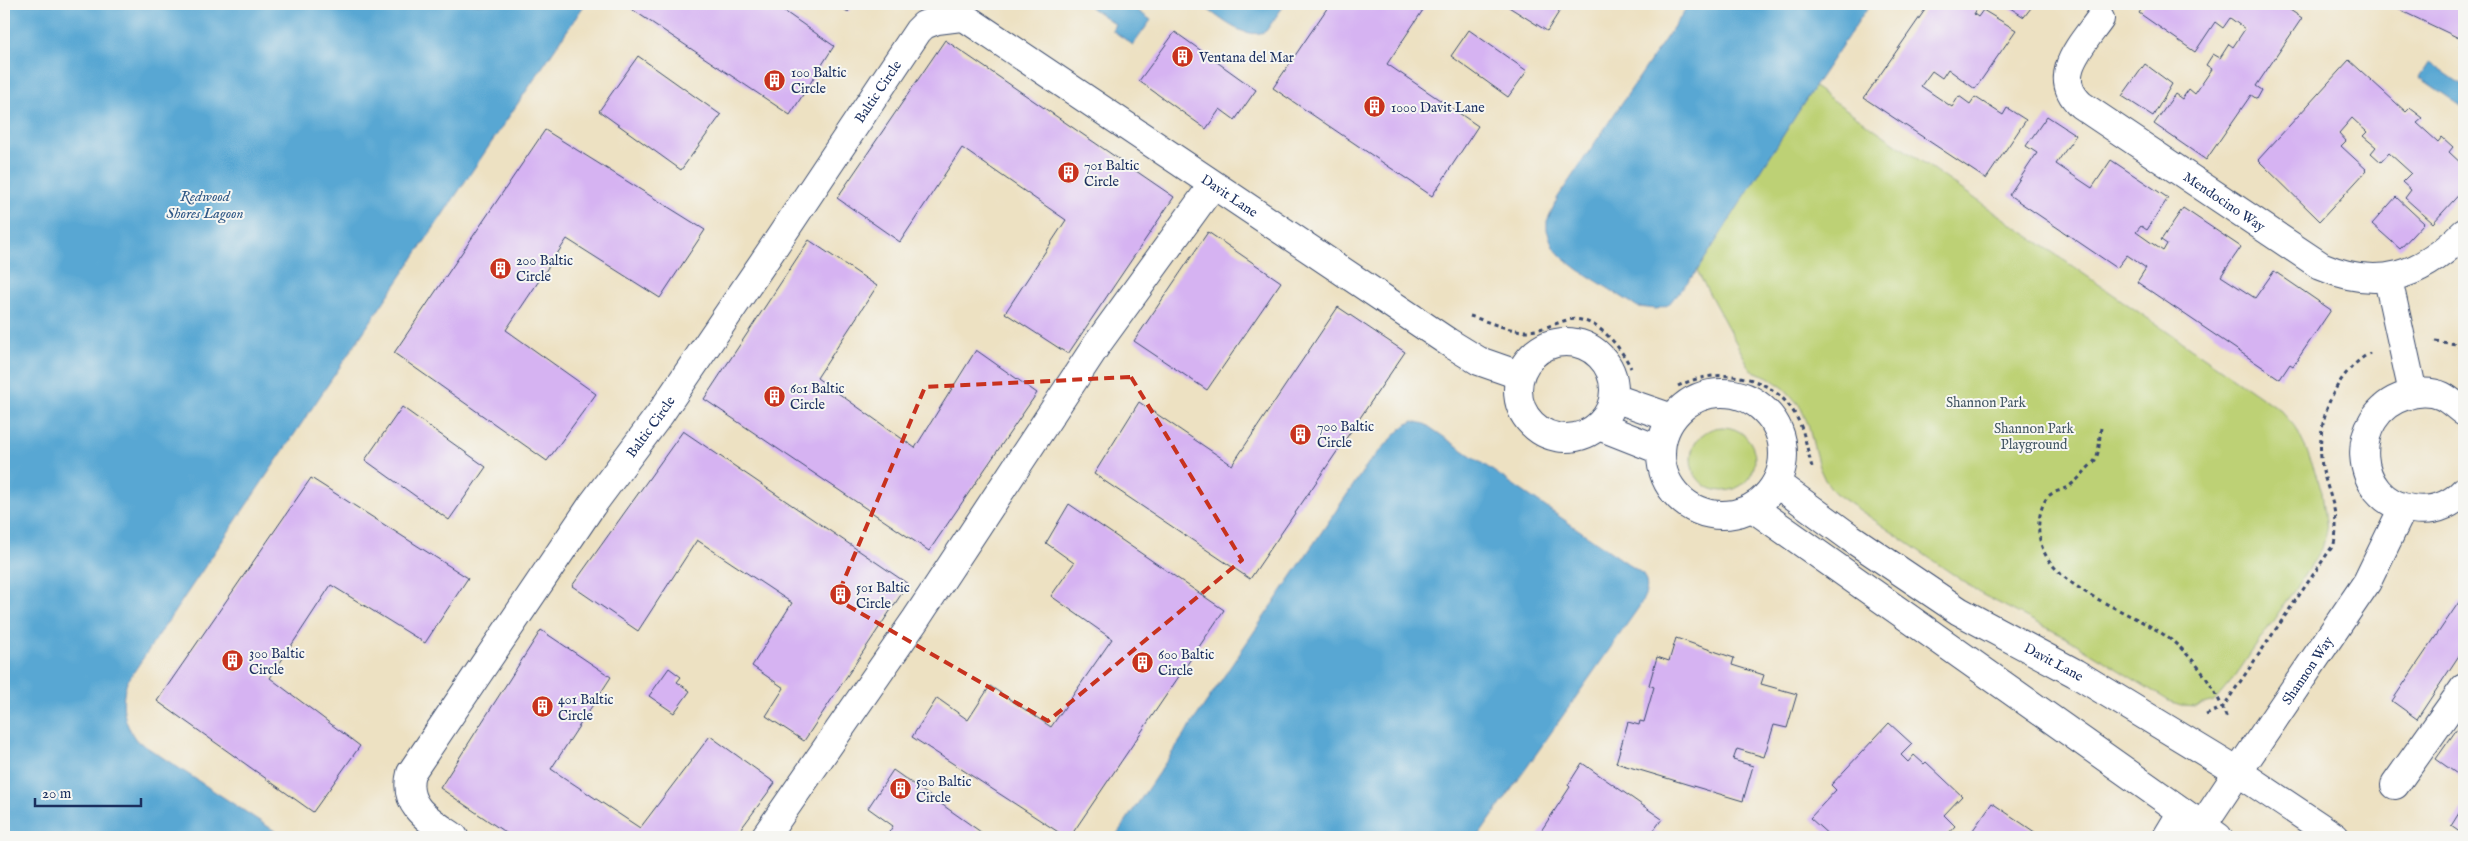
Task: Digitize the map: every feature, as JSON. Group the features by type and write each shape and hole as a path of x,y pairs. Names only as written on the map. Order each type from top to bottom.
{"street":[{"name":"Davit Lane","path":"944,18 962,17 967,19 1212,186 1448,342 1479,361 1519,375"},
{"name":"Baltic Circle","path":"454,837 418,810 410,796 411,773 592,504 660,414 773,248 892,67 924,25 944,18"},
{"name":"Mendocino Way","path":"2100,19 2069,67 2067,80 2071,95 2081,105 2321,266 2342,275 2366,279 2388,279 2418,267 2454,243 2464,233"},
{"path":"765,837 916,619 1098,343 1212,186"},
{"path":"2388,279 2413,393"},
{"path":"1554,342 1578,343 1586,345 1599,354 1609,367 1614,382 1614,398 1608,414 1599,426 1586,435 1570,439 1554,437 1540,431 1528,421 1520,406 1517,391 1519,375 1527,360 1538,349 1554,342"},
{"path":"1725,392 1745,397 1762,408 1776,424 1782,443 1783,464 1776,484 1767,497 1753,508 1736,515 1717,516 1698,512 1682,502 1669,487 1662,469 1660,450 1664,433 1672,418 1686,404 1705,394 1725,392"},
{"path":"2464,412 2441,396 2427,392 2413,393 2394,399 2378,411 2368,427 2363,447 2365,466 2373,484 2386,498 2403,508 2422,510 2442,507 2458,498 2464,491"},
{"path":"1614,398 1672,418"},
{"path":"1599,426 1660,450"},
{"name":"Davit Lane","path":"1776,484 1850,538 1959,611 2075,673 2238,772 2335,837"},
{"path":"1753,508 2200,828"},
{"name":"Shannon Way","path":"2168,837 2200,828 2367,582 2403,508"},
{"path":"2395,785 2464,688"}],"path":[{"path":"2223,707 2334,544 2337,531 2336,509 2323,468 2321,447 2323,421 2332,396 2359,360 2374,351 2402,342 2447,341 2464,350"},
{"path":"2101,428 2096,459 2072,485 2057,490 2048,497 2040,516 2041,537 2047,557 2057,571 2072,584 2169,638 2199,668 2223,707 2227,719"}],"highlighted area":[{"path":"1131,377 1242,560 1048,721 836,599 925,387"}],"green space":[{"name":"Shannon Park","path":"1814,87 2280,410 2296,428 2308,453 2322,492 2327,530 2322,549 2236,675 2214,701 2196,706 2181,705 2169,701 2065,637 1983,595 1835,493 1825,480 1819,467 1808,424 1800,406 1785,389 1768,377 1751,370 1697,271"},
{"path":"1717,427 1729,427 1746,436 1753,447 1755,459 1753,471 1746,482 1729,491 1717,491 1705,486 1696,477 1691,465 1691,453 1696,441 1705,432"}],"water":[{"name":"Redwood Shores Lagoon","path":"4,4 585,4 127,682 123,705 124,712 128,726 136,740 284,837 4,837"},
{"path":"1086,4 1128,4 1151,20 1133,45 1112,30 1115,24"},
{"path":"1200,4 1285,4 1266,31 1249,33 1231,26"},
{"path":"1689,4 1870,4 1814,87 1697,271 1668,305 1657,309 1638,307 1579,270 1562,257 1553,247 1547,230 1547,221 1558,197"},
{"path":"2429,62 2464,86 2464,108 2419,77"},
{"path":"1413,421 1425,424 1643,574 1647,587 1639,607 1478,837 1115,837 1369,462 1404,426"}],"building":[{"name":"100 Baltic Circle","path":"633,4 774,4 834,46 790,115 630,8"},
{"path":"836,4 854,4 848,12"},
{"name":"1000 Davit Lane","path":"1330,4 1427,4 1387,64 1478,126 1432,196 1273,88"},
{"path":"1504,4 1564,4 1547,31"},
{"path":"1929,4 1980,4 1974,14 1978,17 1983,10 2016,30 1975,89 1948,69 1942,78 1932,71 1921,86 1952,107 1959,96 1970,104 1975,97 2003,115 2007,108 2026,120 1986,179 1864,98"},
{"path":"2004,4 2034,4 2024,17"},
{"path":"2145,4 2281,4 2302,18 2256,86 2262,90 2257,99 2251,95 2206,160 2154,124 2175,94 2182,99 2189,89 2195,94 2212,69 2206,65 2213,54 2220,58 2229,44 2233,47 2245,29 2230,18 2223,28 2215,22 2195,52 2139,13"},
{"path":"2387,4 2464,4 2464,48 2460,46 2463,40"},
{"path":"1469,30 1527,71 1508,97 1451,56"},
{"name":"Ventana del Mar","path":"1175,32 1256,90 1235,120 1220,109 1206,129 1139,81"},
{"name":"701 Baltic Circle","path":"945,40 1174,197 1068,354 1005,313 1066,220 962,148 900,242 837,198"},
{"path":"638,56 721,115 681,170 599,111"},
{"path":"2349,60 2406,112 2410,108 2423,118 2417,123 2438,142 2442,137 2453,147 2449,152 2464,166 2464,189 2433,223 2405,198 2411,190 2402,182 2411,173 2389,153 2381,162 2371,153 2376,147 2363,136 2367,132 2352,118 2339,133 2346,141 2341,146 2367,170 2320,221 2258,160"},
{"path":"2145,64 2172,84 2153,116 2122,96"},
{"path":"2047,116 2076,135 2056,164 2092,188 2111,160 2168,198 2147,230 2141,226 2136,232 2163,251 2167,244 2161,240 2183,208 2241,247 2221,276 2255,298 2274,271 2331,310 2293,366 2290,364 2280,379 2137,282 2146,268 2127,255 2117,268 2009,195 2037,153 2026,146"},
{"name":"200 Baltic Circle","path":"545,130 705,230 660,298 567,239 506,330 596,394 547,461 394,353"},
{"path":"2396,197 2424,223 2400,249 2372,224"},
{"path":"1208,232 1281,282 1207,390 1134,341"},
{"name":"601 Baltic Circle","path":"809,240 877,286 817,378 915,448 976,350 1037,393 929,551 704,399"},
{"name":"700 Baltic Circle","path":"1338,307 1405,352 1250,579 1094,474 1139,402 1232,465"},
{"path":"402,407 486,467 449,520 365,460"},
{"name":"501 Baltic Circle","path":"683,431 908,584 804,741 766,716 784,688 752,666 792,603 697,540 638,631 572,586"},
{"name":"300 Baltic Circle","path":"311,478 468,578 425,643 331,585 270,678 360,746 313,812 157,701"},
{"name":"600 Baltic Circle","path":"1069,504 1224,610 1070,837 1066,837 912,737 937,698 968,720 990,686 1051,727 1112,639 1051,596 1074,563 1046,543"},
{"path":"2459,602 2464,605 2464,648 2417,719 2392,701"},
{"name":"401 Baltic Circle","path":"541,630 611,677 551,769 640,828 710,736 775,783 735,837 512,837 440,788"},
{"path":"1676,638 1734,658 1732,665 1764,675 1761,684 1797,694 1787,728 1774,725 1764,757 1737,749 1733,760 1753,766 1743,801 1616,763 1628,722 1639,725 1640,721 1644,722 1654,687 1649,685 1657,657 1669,661"},
{"path":"669,668 681,677 677,682 690,691 674,713 649,696"},
{"path":"2464,719 2464,771 2460,776 2436,759"},
{"path":"1889,723 1912,744 1901,755 1908,762 1914,755 1924,764 1926,762 1962,796 1944,815 1955,826 1946,836 1948,837 1831,837 1810,818 1836,790 1831,785"},
{"path":"1582,763 1662,819 1654,830 1665,837 1537,837 1570,787 1568,785"},
{"name":"500 Baltic Circle","path":"893,770 988,837 886,837 893,826 868,808"},
{"path":"1992,803 2042,837 1968,837"},
{"path":"2464,805 2464,835 2451,826"}],"place":[{"name":"Ventana del Mar","path":"1183,57"},
{"name":"100 Baltic Circle","path":"775,80"},
{"name":"1000 Davit Lane","path":"1375,107"},
{"name":"701 Baltic Circle","path":"1068,173"},
{"name":"200 Baltic Circle","path":"500,268"},
{"name":"601 Baltic Circle","path":"774,396"},
{"name":"700 Baltic Circle","path":"1301,434"},
{"name":"501 Baltic Circle","path":"840,595"},
{"name":"300 Baltic Circle","path":"233,661"},
{"name":"600 Baltic Circle","path":"1142,662"},
{"name":"401 Baltic Circle","path":"542,707"},
{"name":"500 Baltic Circle","path":"900,789"}],"park label":[{"name":"Shannon Park Playground","path":"2034,436"}]}
